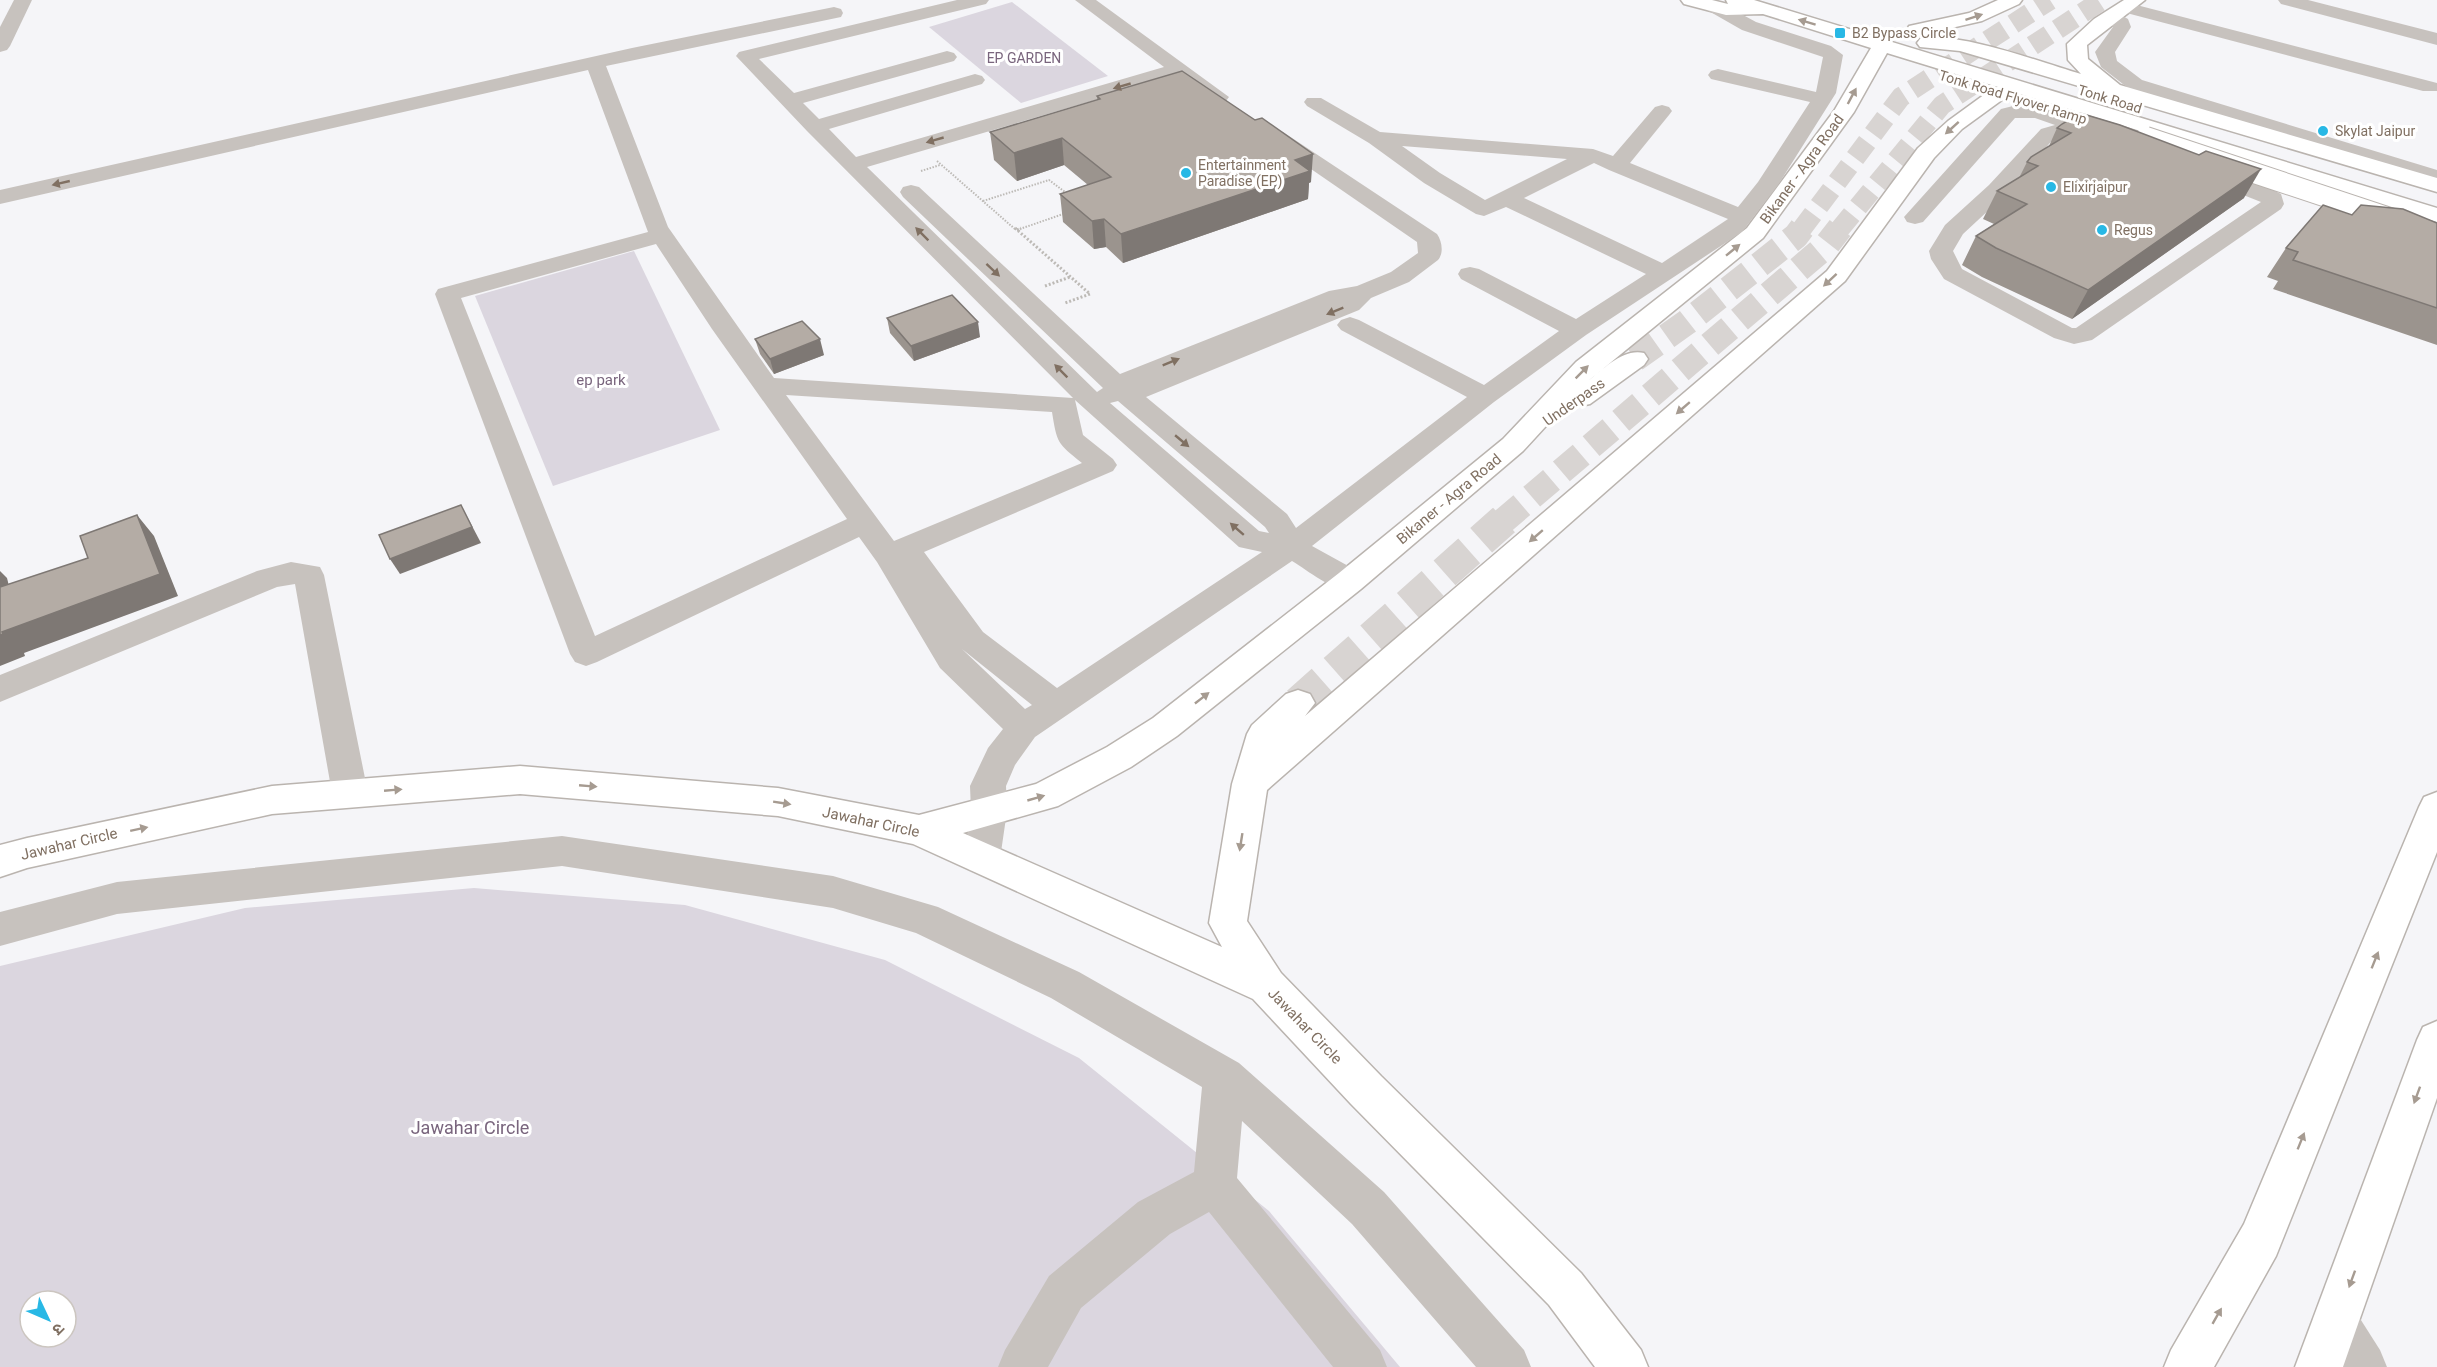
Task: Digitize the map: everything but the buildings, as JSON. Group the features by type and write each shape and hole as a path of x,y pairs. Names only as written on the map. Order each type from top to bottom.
{"main road":[{"name":"Tonk Road","path":"1784,0 1894,44 1927,43 2434,211"},
{"path":"1894,44 1975,17 2013,0"},
{"name":"Tonk Road","path":"1713,2 1766,10 1894,44 2072,102 2434,211"},
{"path":"2124,8 2077,45 2078,60 2092,74 2136,97"},
{"path":"1927,43 1961,45 2437,185"},
{"name":"Tonk Road Flyover Ramp","path":"1894,44 1909,63 1917,69 1999,93 2126,143 2365,208 2437,237"},
{"name":"Bikaner - Agra Road","path":"919,830 1045,796 1119,757 1165,727 1350,581 1513,446 1585,368 1755,233 1844,112 1866,70 1894,44"},
{"path":"1250,784 1836,276 1926,153 1955,125 1999,93"},
{"path":"2409,237 2434,211"},
{"name":"Underpass","path":"1513,446 1635,359"},
{"path":"1267,986 1228,923 1250,784 1264,734 1298,703"},
{"name":"Jawahar Circle","path":"0,861 27,853 272,800 520,780 778,802 919,830 1267,986 1366,1090 1566,1289 1624,1367"},
{"path":"2188,1367 2260,1240 2429,852 2437,807"},
{"path":"2319,1367 2437,1040"}],"street":[{"path":"0,46 23,0"},
{"path":"980,0 746,57 814,127 863,161 1039,312 1121,390 1277,521 1291,547"},
{"path":"1084,0 1236,109"},
{"path":"2287,0 2437,39"},
{"path":"982,859 988,811 988,786 1000,758 1023,728 1291,547 1485,396 1577,330 1734,226 1742,217 1767,185 1826,93 1833,55 1749,26 1713,2"},
{"path":"0,196 853,5"},
{"path":"0,181 593,52 853,5"},
{"path":"2430,87 2124,8 2122,27 2105,52 2108,63 2134,84 2437,177"},
{"path":"789,101 947,57"},
{"path":"595,63 657,227 765,386 864,524 897,551 972,640 1055,705"},
{"path":"863,161 1178,69"},
{"path":"1718,75 1821,99"},
{"path":"771,83 797,76"},
{"path":"814,127 975,80"},
{"path":"1314,102 1375,138 1432,178 1484,209 1593,155"},
{"path":"1915,217 2008,113 2018,110 2033,112 2230,177 2310,198 2409,237"},
{"path":"1617,165 1662,111"},
{"path":"1092,402 1121,390 1130,379 1338,296 1362,293 1400,277 1430,255 1429,239 1255,122"},
{"path":"2173,159 2126,143 2069,131 2057,130 2048,133 1997,190 1953,230 1941,251 1943,260 1953,274 2063,333 2074,336 2083,335 2273,204 2273,199 2230,177"},
{"path":"1375,138 1593,155 1742,217"},
{"path":"863,161 1092,402 1250,540 1291,547 1350,581"},
{"path":"1953,174 1997,190"},
{"path":"1506,198 1663,273"},
{"path":"1887,208 1953,230"},
{"path":"662,235 447,294 586,654 864,524"},
{"path":"1470,274 1577,330"},
{"path":"1350,325 1485,396"},
{"path":"765,386 1064,404 1070,440 1103,465 897,551"},
{"path":"897,551 951,659 1023,728"},
{"path":"0,688 268,579 291,573 309,575 350,793"},
{"path":"0,929 117,898 562,851 833,892 925,919 1065,985 1224,1077 1368,1208 1507,1367"},
{"path":"1224,1077 1215,1185 1363,1367"},
{"path":"1022,1367 1065,1292 1154,1218 1215,1185"},
{"path":"2336,1323 2364,1367"}],"path":[{"path":"933,158 1090,294 1039,312"},
{"path":"982,201 1049,180 1075,200"},
{"path":"1016,230 1073,211"}],"green space":[{"name":"EP GARDEN","path":"1012,2 1108,76 1021,103 929,27"},
{"name":"ep park","path":"634,251 720,430 553,486 475,296"},
{"name":"Jawahar Circle","path":"474,888 685,905 885,960 1079,1058 1269,1211 1400,1367 0,1367 0,966 245,908"}],"tunnel":[{"path":"1801,230 1901,97 2050,0"},
{"path":"1839,230 1942,105 2102,0"},
{"path":"1635,359 1687,322 1796,236 1802,228"},
{"path":"1502,522 1826,246 1840,228"},
{"path":"1298,703 1504,520"}],"place":[{"name":"B2 Bypass Circle","path":"1840,33"},
{"name":"Skylat Jaipur","path":"2323,131"},
{"name":"Entertainment Paradise (EP)","path":"1186,173"},
{"name":"Elixirjaipur","path":"2051,187"},
{"name":"Regus","path":"2102,230"}]}
